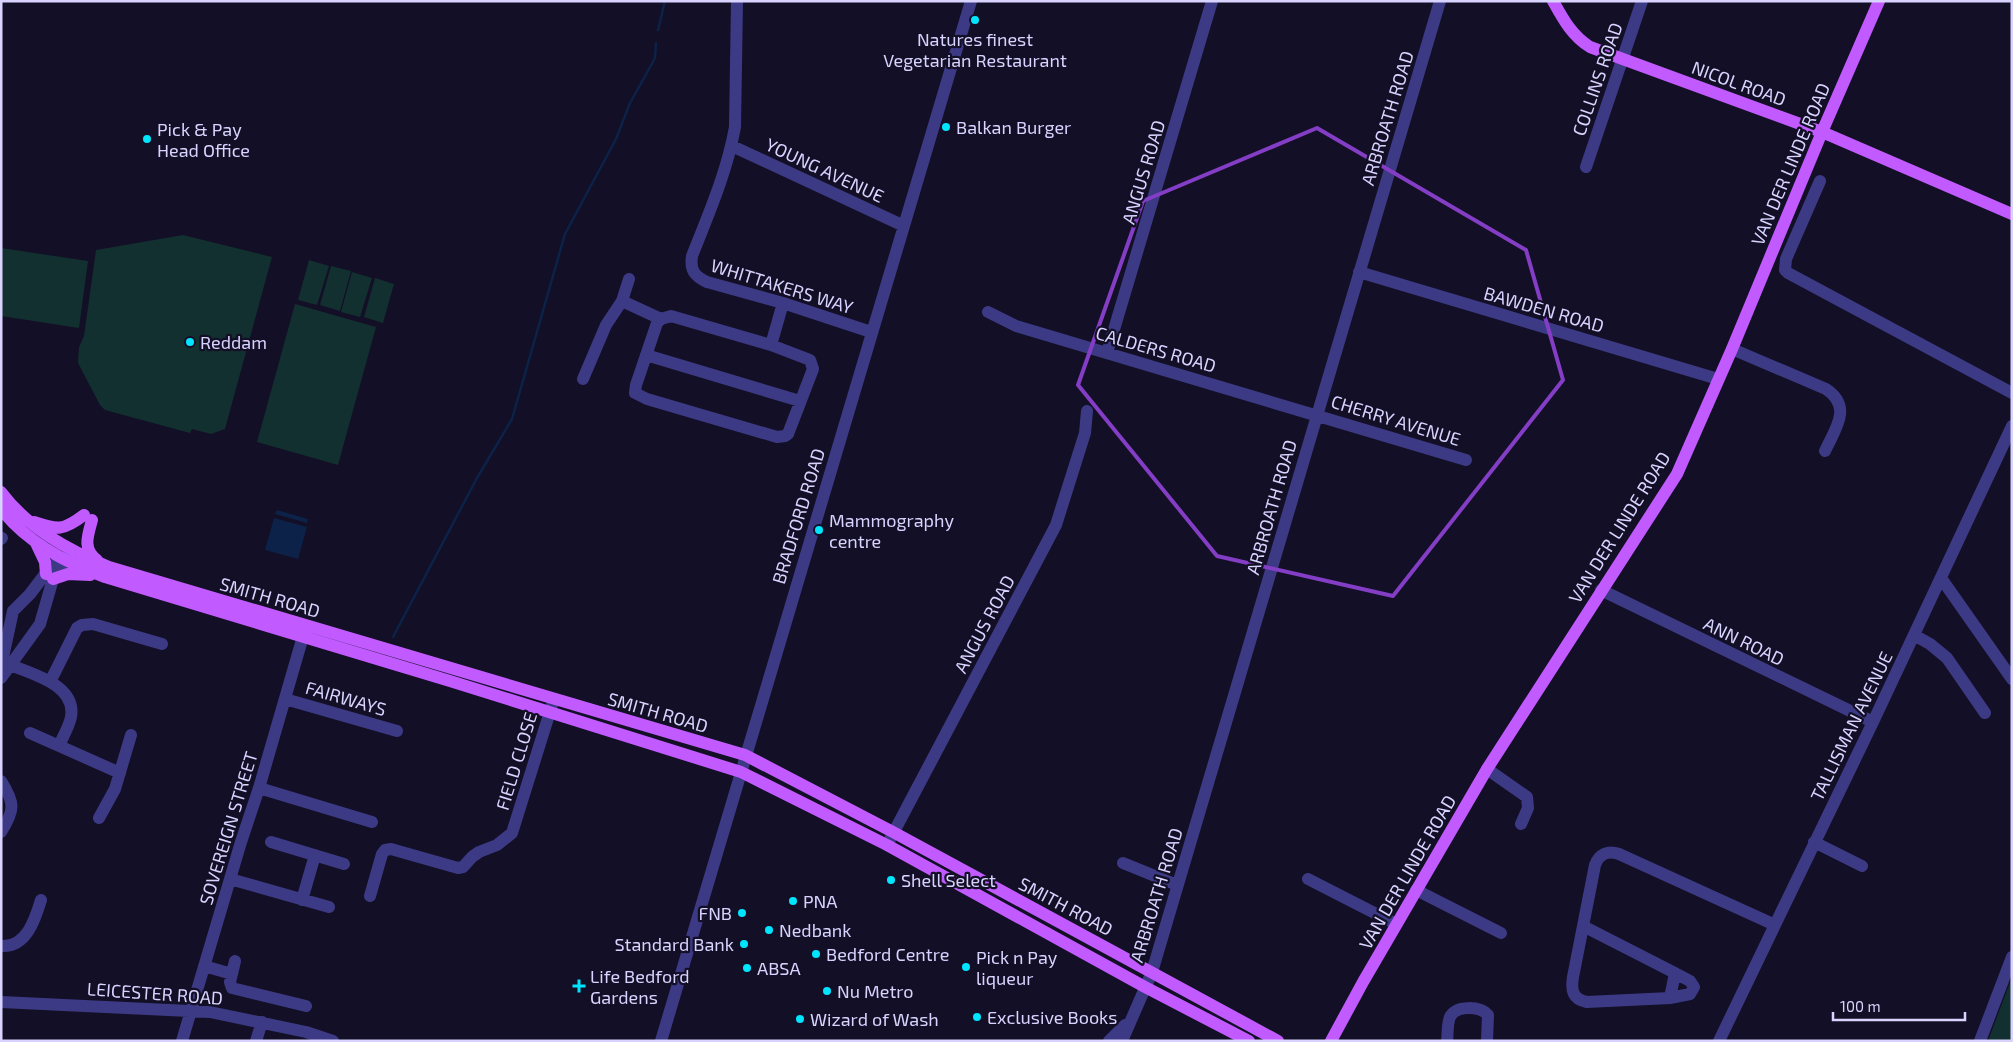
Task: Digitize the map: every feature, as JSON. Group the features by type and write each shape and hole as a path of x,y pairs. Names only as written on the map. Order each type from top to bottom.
{"main road":[{"name":"NICOL ROAD","path":"1553,1 1569,29 1581,42 1623,60 1730,97 1822,132 2012,214"},
{"name":"VAN DER LINDE ROAD","path":"1334,1037 1396,924 1486,769 1677,474 1879,1"},
{"name":"SMITH ROAD","path":"1,492 26,520 65,553 105,577 305,631 454,668 745,755 893,832 1278,1041"},
{"name":"SMITH ROAD","path":"1,509 35,541 65,553 305,631 450,681 741,772 887,844 1145,987 1248,1041"},
{"path":"26,520 61,529 88,517 86,545 92,557 102,564"},
{"path":"35,541 44,557 50,577 68,574 105,577"}],"street":[{"name":"WHITTAKERS WAY","path":"737,1 735,127 732,146 725,172 692,256 692,270 698,278 707,282 783,303 871,332"},
{"name":"BRADFORD ROAD","path":"661,1041 971,1"},
{"name":"ANGUS ROAD","path":"1106,353 1212,1"},
{"name":"ARBROATH ROAD","path":"1122,1041 1152,972 1440,1"},
{"name":"COLLINS ROAD","path":"1586,167 1642,1"},
{"name":"YOUNG AVENUE","path":"732,146 904,226"},
{"path":"1820,181 1786,258 1785,270 2012,393"},
{"name":"BAWDEN ROAD","path":"1359,272 1718,379"},
{"path":"584,379 606,325 622,302 629,279"},
{"path":"622,302 661,319"},
{"path":"771,345 783,303"},
{"name":"CALDERS ROAD","path":"988,312 1016,326 1316,414"},
{"path":"671,316 771,345 807,358 813,364 811,375 788,434 781,437 646,399 635,393 657,323 661,319 671,316"},
{"path":"1732,349 1826,390 1836,397 1840,403 1841,414 1825,451"},
{"path":"646,355 800,402"},
{"name":"ANGUS ROAD","path":"887,844 1056,525 1085,433 1088,411"},
{"name":"CHERRY AVENUE","path":"1316,414 1466,460"},
{"name":"TALLISMAN AVENUE","path":"1719,1041 1873,722 2012,426"},
{"path":"4,667 13,611 50,577 65,553"},
{"path":"4,667 37,630 46,603 50,577"},
{"path":"1941,578 2012,679"},
{"name":"ANN ROAD","path":"1601,590 1873,722"},
{"path":"30,594 46,603"},
{"path":"50,682 74,632 82,625 93,624 162,644"},
{"name":"SOVEREIGN STREET","path":"182,1041 305,631"},
{"path":"1914,635 1930,644 1947,658 1984,713"},
{"path":"4,667 50,682 62,689 68,696 71,703 70,722 59,746"},
{"name":"FAIRWAYS","path":"285,699 397,731"},
{"name":"FIELD CLOSE","path":"370,896 382,854 386,850 391,849 458,868 463,867 479,852 497,845 512,833 553,699"},
{"path":"30,732 120,774"},
{"path":"99,818 113,796 131,734"},
{"path":"1486,769 1526,797 1528,808 1521,824"},
{"path":"1,781 12,800 12,806 10,818 1,832"},
{"path":"259,788 372,822"},
{"path":"271,842 344,864"},
{"path":"1814,842 1862,866"},
{"path":"1583,926 1690,981 1694,987 1690,994 1670,998 1587,1002 1578,999 1574,995 1572,984 1583,926 1595,865 1601,855 1612,851 1774,925"},
{"path":"302,900 315,855"},
{"path":"1123,863 1177,885"},
{"path":"230,879 329,907"},
{"path":"1308,879 1396,924"},
{"path":"1416,890 1501,933"},
{"path":"1,946 12,946 21,941 36,917 41,900"},
{"path":"1980,1041 2012,957"},
{"path":"204,966 234,968 230,985 235,990 306,1006"},
{"path":"1670,998 1675,973"},
{"name":"LEICESTER ROAD","path":"1,1002 192,1010 262,1022 316,1034 333,1041"},
{"path":"1447,1041 1450,1016 1457,1010 1468,1008 1483,1010 1488,1015 1490,1020 1487,1041"},
{"name":"ARBROATH ROAD","path":"1108,1041 1130,1020"},
{"path":"256,1041 262,1022"}],"highlighted area":[{"path":"1317,128 1526,250 1563,380 1393,596 1217,556 1078,385 1143,201"}],"green space":[{"path":"183,235 272,257 225,429 211,434 192,429 190,433 105,410 100,405 78,363 79,347 84,336 96,250"},
{"path":"1,248 88,261 79,328 1,316"},
{"path":"309,260 329,266 317,305 298,300"},
{"path":"331,266 351,271 340,311 320,305"},
{"path":"352,272 372,278 360,317 341,312"},
{"path":"375,278 394,284 383,323 364,317"},
{"path":"295,304 376,327 338,465 257,442"},
{"path":"2012,977 2012,1041 1988,1041"}],"water":[{"path":"277,510 308,519 307,523 275,514"},
{"path":"274,518 307,527 298,559 265,550"}],"waterway":[{"path":"658,30 665,1"},
{"path":"393,637 477,478 512,419 565,234 616,139 630,103 655,58 656,43"}],"place":[{"name":"Natures finest Vegetarian Restaurant","path":"975,20"},
{"name":"Balkan Burger","path":"946,127"},
{"name":"Pick & Pay Head Office","path":"147,139"},
{"name":"Reddam","path":"190,342"},
{"name":"Mammography centre","path":"819,530"},
{"name":"Shell Select","path":"891,880"},
{"name":"PNA","path":"793,901"},
{"name":"FNB","path":"742,913"},
{"name":"Nedbank","path":"769,930"},
{"name":"Standard Bank","path":"744,944"},
{"name":"Bedford Centre","path":"816,954"},
{"name":"Pick n Pay liqueur","path":"966,967"},
{"name":"ABSA","path":"747,968"},
{"name":"Life Bedford Gardens","path":"579,986"},
{"name":"Nu Metro","path":"827,991"},
{"name":"Exclusive Books","path":"977,1017"},
{"name":"Wizard of Wash","path":"800,1019"}]}
